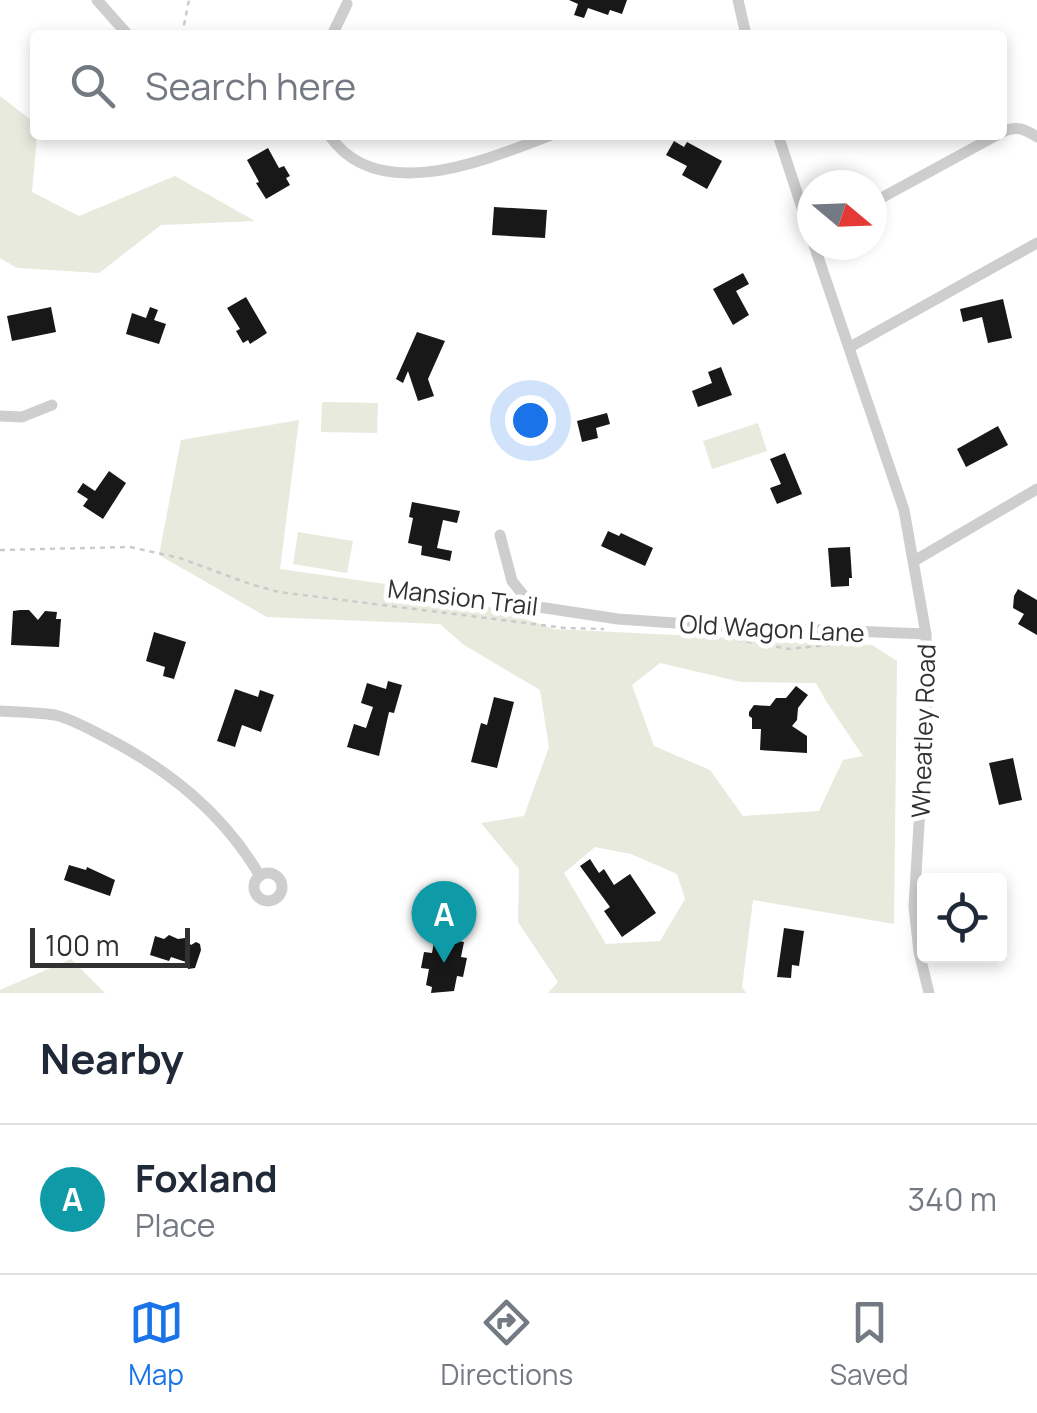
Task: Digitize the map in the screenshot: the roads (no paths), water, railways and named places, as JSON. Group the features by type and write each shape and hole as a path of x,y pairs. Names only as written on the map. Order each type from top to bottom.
{"street":[{"path":"97,0 124,30"},
{"path":"738,0 745,30"},
{"path":"334,30 347,4"},
{"path":"1007,129 1020,128 1037,138"},
{"path":"333,140 364,165 390,172 417,172 456,167 537,140"},
{"name":"Wheatley Road","path":"780,140 797,193"},
{"path":"887,195 988,140"},
{"path":"850,347 1037,243"},
{"name":"Wheatley Road","path":"819,260 904,510 926,634 928,692 914,907 929,993"},
{"path":"0,416 22,417 52,405"},
{"path":"914,560 1037,489"},
{"name":"Old Wagon Lane","path":"500,534 512,580 532,606 618,620 926,634"},
{"path":"0,711 55,715 75,722 181,783 211,810 260,876"}],"place":[{"name":"Foxland","path":"444,963"}]}
